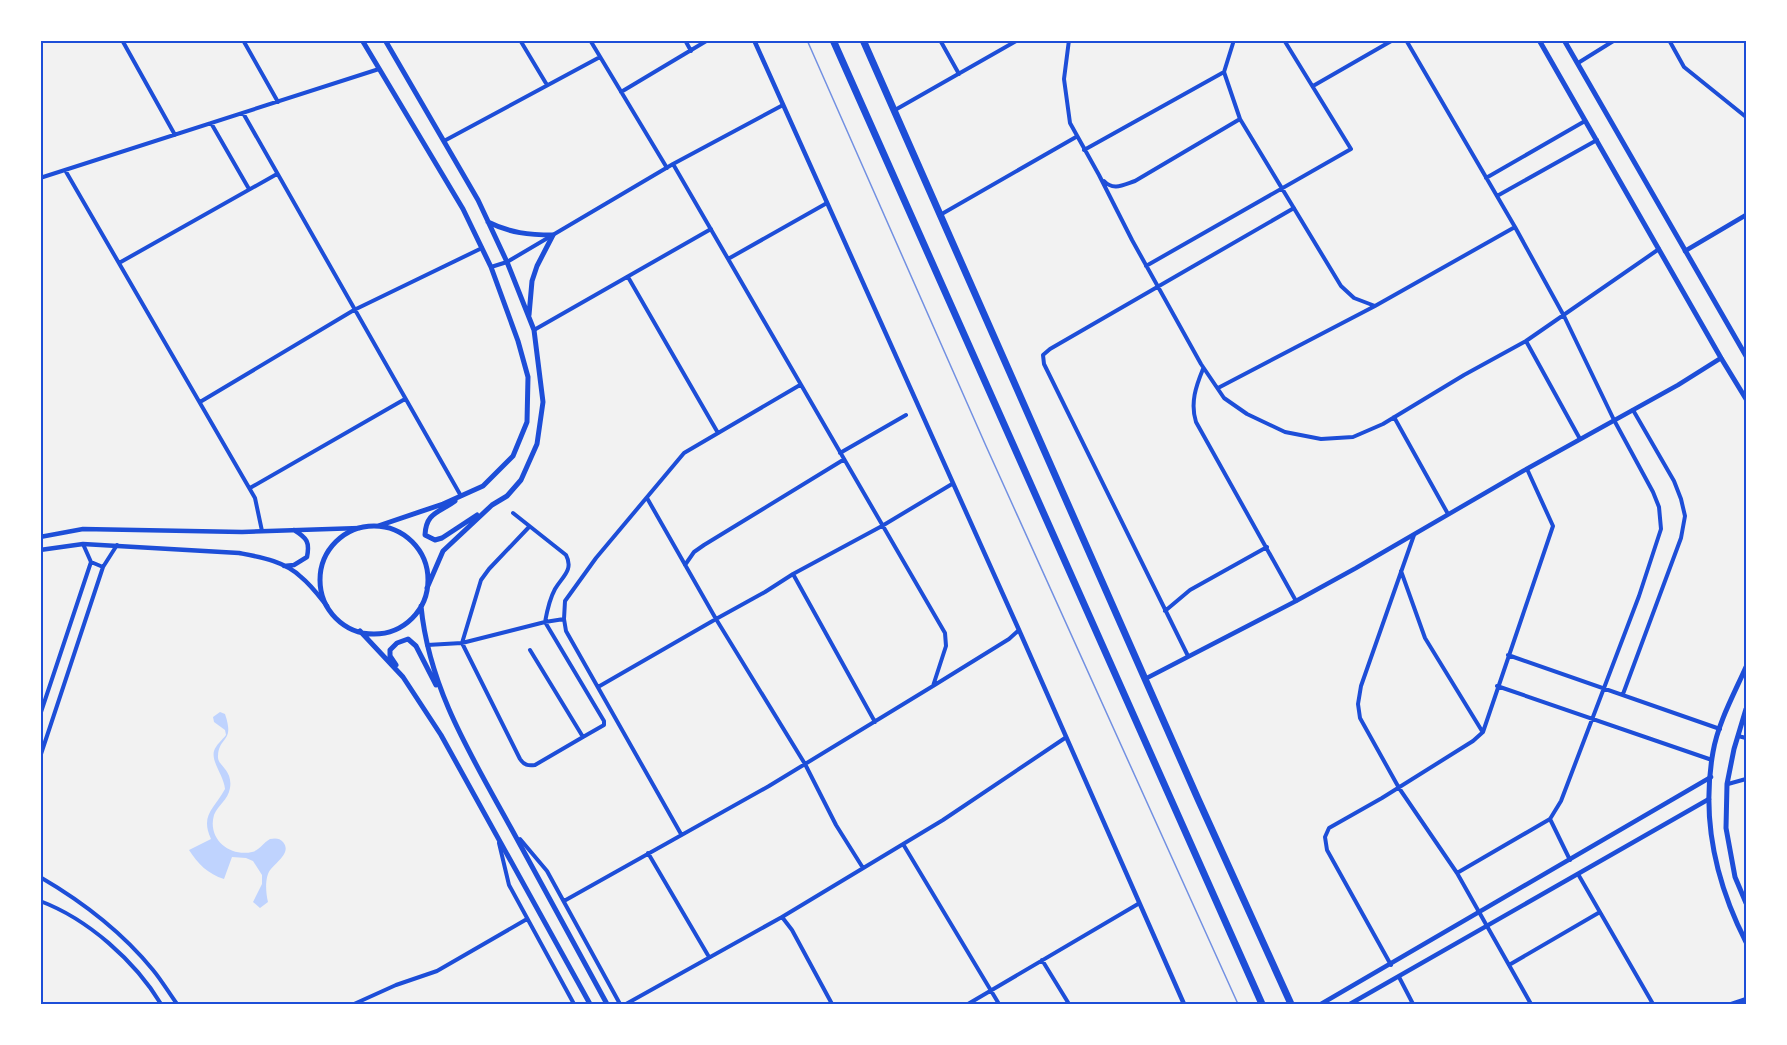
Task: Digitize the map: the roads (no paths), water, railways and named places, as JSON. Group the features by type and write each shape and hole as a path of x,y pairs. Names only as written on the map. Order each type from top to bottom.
{"highway":[{"path":"833,40 1262,1005"},
{"path":"863,40 939,216 1291,1005"}],"main road":[{"path":"362,40 463,209 491,267 518,341 528,377 526,422 513,456 483,486 378,526 360,528 345,534 333,545 324,559 320,575 321,591 327,606 337,619 350,628 382,633 398,628 411,619 421,606 443,551 490,508"},
{"path":"385,40 488,222 507,262 534,330 543,402 537,444 521,480 507,496 442,538 435,540 424,535 425,524 431,516 447,508 461,496"},
{"path":"1539,40 1746,399"},
{"path":"1564,40 1746,356"},
{"path":"488,222 504,230 529,236 553,235 532,281 529,316"},
{"path":"378,526 396,530 411,540 423,555 428,573 427,588"},
{"path":"421,606 427,645 442,697"},
{"path":"360,631 403,677"},
{"path":"590,1005 441,735 390,656 393,646 408,639 416,646 467,748 607,1005"},
{"path":"1746,667 1720,729 1712,760 1709,799 1709,821 1714,858 1725,896 1746,942"},
{"path":"1746,709 1727,784 1726,828 1735,877 1746,903"}],"street":[{"path":"122,40 175,135"},
{"path":"243,40 278,102"},
{"path":"520,40 547,85"},
{"path":"590,40 667,168"},
{"path":"685,40 691,51"},
{"path":"621,92 708,40"},
{"path":"754,40 1019,630 1184,1005"},
{"path":"940,40 959,74"},
{"path":"894,111 1017,40"},
{"path":"1069,40 1064,79 1070,123 1146,266 1204,368 1224,398 1247,414 1285,432 1321,439 1353,437 1395,417 1526,341 1659,249"},
{"path":"1234,40 1224,72 1240,119 1341,286 1354,298 1375,306"},
{"path":"1146,266 1351,149 1284,40"},
{"path":"1313,86 1393,40"},
{"path":"1406,40 1564,316 1614,420 1653,492 1659,507 1661,529 1639,596 1561,801 1550,819 1457,873"},
{"path":"1577,63 1615,40"},
{"path":"1669,40 1684,67 1746,117"},
{"path":"444,141 600,57"},
{"path":"40,178 380,69"},
{"path":"1084,150 1224,72"},
{"path":"491,267 507,262 673,164 783,105"},
{"path":"243,113 461,496"},
{"path":"1099,175 1108,185 1117,187 1134,181 1240,119"},
{"path":"1486,178 1586,120"},
{"path":"211,123 249,189"},
{"path":"939,216 1076,137"},
{"path":"1497,196 1597,140"},
{"path":"673,164 945,633 946,646 933,686"},
{"path":"65,170 250,488 255,498 262,532"},
{"path":"119,263 277,174"},
{"path":"728,259 827,203"},
{"path":"1188,656 1043,356 1050,349 1294,208"},
{"path":"1685,251 1746,215"},
{"path":"1218,388 1375,306 1515,228"},
{"path":"534,330 711,229"},
{"path":"200,402 354,310 482,248"},
{"path":"628,278 718,433"},
{"path":"1740,344 1746,340"},
{"path":"1526,341 1580,439"},
{"path":"1145,679 1296,601 1721,358"},
{"path":"1204,368 1194,390 1193,411 1196,422 1296,601"},
{"path":"681,834 566,631 565,601 596,558 684,453 800,385"},
{"path":"250,488 405,399"},
{"path":"1623,694 1681,538 1685,516 1674,481 1633,410"},
{"path":"840,453 906,415"},
{"path":"1395,417 1448,514"},
{"path":"686,565 694,552 704,545 843,459"},
{"path":"1391,964 1327,850 1325,837 1329,828 1399,788 1473,741 1483,732 1553,526 1527,469"},
{"path":"598,687 952,484"},
{"path":"647,498 716,619 805,764 836,825 863,868"},
{"path":"513,513 567,555 570,562 568,572 555,589 545,622 604,721 601,728 536,765 524,764 462,643 481,580 508,547 529,527"},
{"path":"40,537 83,529 262,532 360,528"},
{"path":"284,566 294,565 307,557 309,544 305,537 294,530"},
{"path":"1415,534 1360,686 1358,704 1360,718 1399,788 1457,873 1531,1005"},
{"path":"40,550 83,544 239,553 272,560 300,575 327,606"},
{"path":"40,715 91,562 83,544"},
{"path":"40,757 103,567 117,545"},
{"path":"1166,611 1190,590 1267,547"},
{"path":"91,562 103,567"},
{"path":"1401,571 1425,638 1483,732"},
{"path":"793,574 875,722"},
{"path":"427,645 462,643 564,619"},
{"path":"564,901 805,764 1009,639 1019,630"},
{"path":"530,650 583,737"},
{"path":"1508,655 1720,729"},
{"path":"1497,686 1712,760"},
{"path":"1738,736 1746,738"},
{"path":"626,1005 782,917 943,820 1065,738"},
{"path":"1321,1005 1711,777"},
{"path":"1727,784 1746,779"},
{"path":"1350,1005 1709,799"},
{"path":"1550,819 1570,860"},
{"path":"513,832 548,871 620,1005"},
{"path":"497,837 509,885 574,1005"},
{"path":"903,844 999,1005"},
{"path":"648,853 709,957"},
{"path":"1578,874 1653,1005"},
{"path":"40,877 100,916 154,970 177,1005"},
{"path":"40,901 59,908 90,929 118,953 142,979 161,1005"},
{"path":"968,1005 1138,903"},
{"path":"1509,965 1600,912"},
{"path":"782,917 792,930 830,1004"},
{"path":"354,1005 396,985 437,971 527,919"},
{"path":"1042,960 1069,1005"},
{"path":"1399,977 1413,1005"},
{"path":"1731,1005 1746,999"}],"water":[{"path":"220,712 225,714 228,730 227,735 219,750 218,759 229,776 230,788 214,815 214,832 217,839 228,849 244,853 255,851 270,839 280,840 285,846 284,855 268,874 266,888 268,902 260,908 253,902 262,884 262,875 253,861 232,857 224,879 204,868 189,850 211,839 207,824 208,818 225,789 214,755 216,747 226,735 225,730 214,722 213,717"}],"tram line":[{"path":"807,40 986,446 1238,1004"}]}
